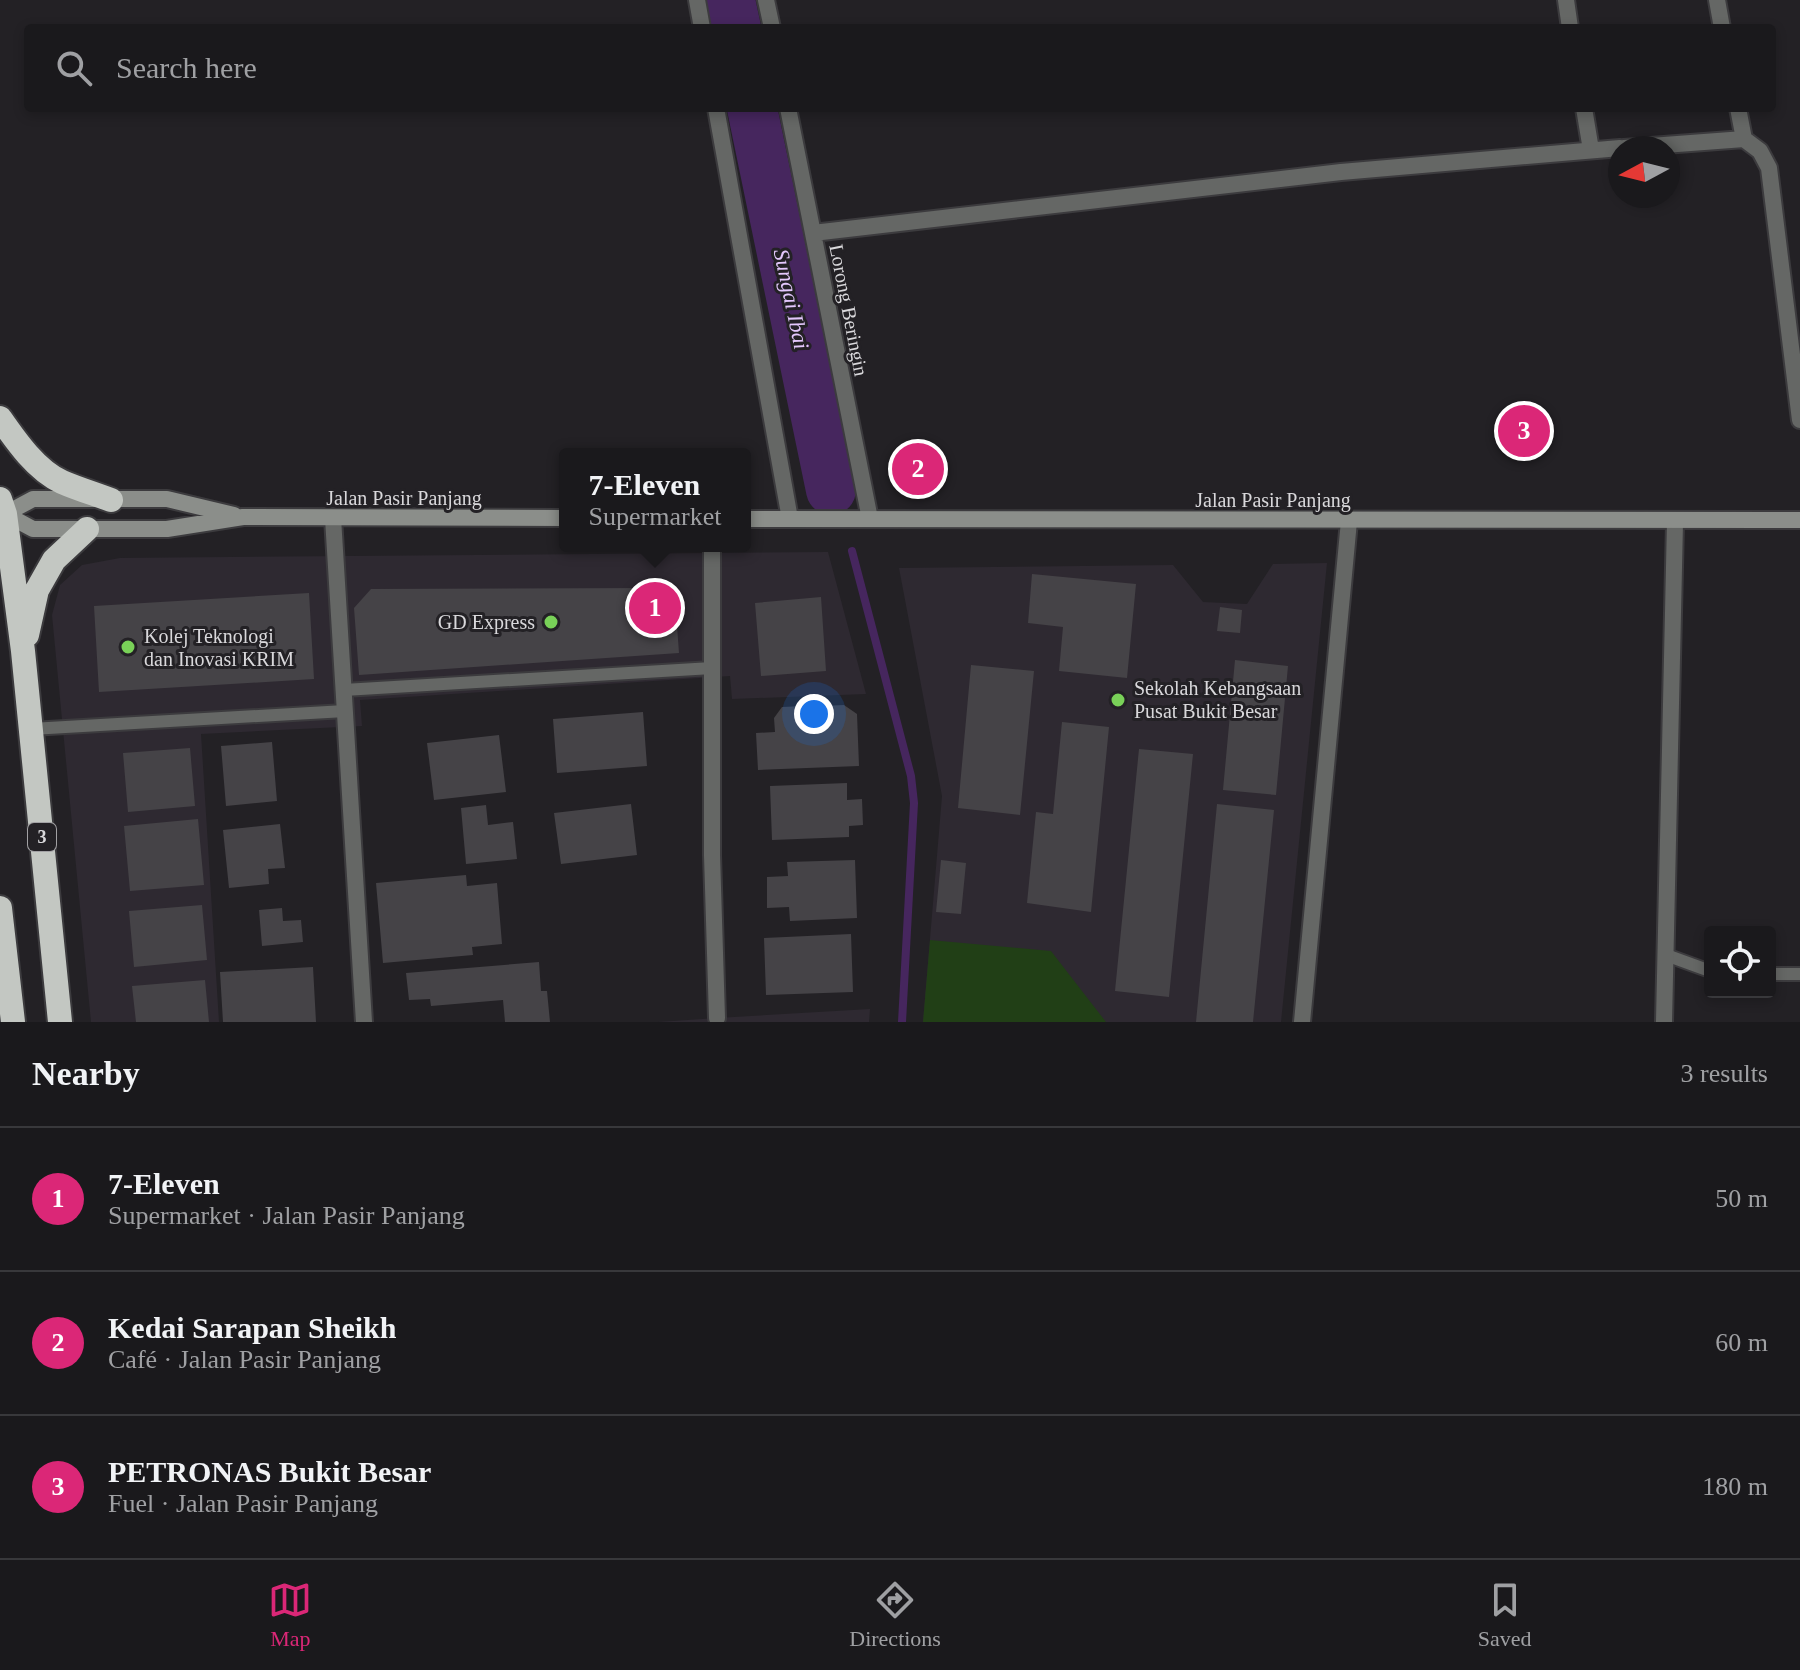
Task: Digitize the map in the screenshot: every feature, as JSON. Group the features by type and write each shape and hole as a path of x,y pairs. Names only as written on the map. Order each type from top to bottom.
{"highway":[{"path":"0,418 42,469 59,481 111,500"},
{"name":"3","path":"1,511 23,651 60,1022"},
{"path":"23,651 37,590 54,560 87,529"},
{"path":"0,908 13,1022"}],"main road":[{"name":"Jalan Pasir Panjang","path":"1,511 33,499 167,499 243,517"},
{"name":"Jalan Pasir Panjang","path":"1,511 33,529 167,529 243,517 559,518"},
{"name":"Jalan Pasir Panjang","path":"751,519 1800,520"}],"street":[{"path":"697,0 701,24"},
{"path":"766,0 771,24"},
{"path":"1566,0 1569,24"},
{"path":"1717,0 1721,24"},
{"path":"717,112 790,519"},
{"name":"Lorong Beringin","path":"789,112 870,519"},
{"path":"1585,112 1591,150"},
{"path":"1739,112 1744,139"},
{"path":"1680,144 1744,139 1760,151 1769,168 1800,420"},
{"path":"813,233 1341,172 1608,149"},
{"path":"333,518 364,1022"},
{"path":"1302,1022 1349,521"},
{"path":"1664,1022 1675,522"},
{"path":"712,552 712,855 717,1020"}],"lane":[{"path":"344,690 712,668"},
{"path":"31,729 345,711"},
{"path":"1666,955 1704,969"},
{"path":"1776,974 1800,974"}],"shaded area":[{"path":"828,552 866,694 732,699 730,676 360,700 362,726 201,734 219,1022 91,1022 52,615 60,585 82,565 120,558"},
{"name":"Sekolah Kebangsaan Pusat Bukit Besar","path":"1327,563 1281,1022 923,1022 942,796 899,568 1173,565 1203,602 1247,604 1273,564"},
{"path":"870,1009 869,1022 658,1022 717,1018"}],"green space":[{"path":"930,940 1051,951 1106,1022 923,1022"}],"building":[{"path":"1032,574 1136,584 1127,678 1059,671 1063,627 1028,623"},
{"path":"653,588 676,612 679,653 359,675 354,608 371,589"},
{"path":"309,593 314,679 99,692 94,606"},
{"path":"821,597 826,671 761,676 755,603"},
{"path":"1220,607 1242,610 1240,633 1217,631"},
{"path":"1235,660 1288,666 1276,795 1223,790"},
{"path":"971,665 1034,671 1020,815 958,808"},
{"path":"844,705 857,714 859,766 758,770 756,733 775,732 774,718 782,707 804,706 804,717 821,717 821,706"},
{"path":"643,712 647,766 557,773 553,719"},
{"path":"1062,722 1109,727 1091,912 1027,903 1036,812 1053,814"},
{"path":"499,735 506,792 434,800 427,743"},
{"path":"272,742 277,801 226,806 221,746"},
{"path":"190,748 195,806 128,812 123,753"},
{"path":"1139,749 1193,754 1169,997 1115,991"},
{"path":"847,783 847,800 862,799 863,825 849,826 849,837 772,840 770,786"},
{"path":"631,804 637,855 561,864 554,813"},
{"path":"1217,804 1274,810 1253,1022 1196,1022"},
{"path":"486,805 488,825 513,822 517,859 466,864 461,808"},
{"path":"198,819 204,885 130,891 124,826"},
{"path":"280,824 285,868 268,869 269,884 229,888 223,830"},
{"path":"855,860 857,918 790,921 789,907 767,908 767,877 788,876 787,862"},
{"path":"941,860 966,863 961,914 936,912"},
{"path":"466,875 467,886 497,883 502,944 472,947 473,955 383,963 376,883"},
{"path":"202,905 207,960 134,967 129,911"},
{"path":"282,908 283,921 301,920 303,942 262,946 259,910"},
{"path":"851,934 853,992 766,995 764,938"},
{"path":"539,962 541,991 547,991 550,1022 505,1022 503,1000 431,1006 430,999 409,1000 406,973"},
{"path":"313,967 316,1022 223,1022 220,972"},
{"path":"205,980 209,1022 136,1022 132,986"}],"waterway":[{"name":"Sungai Ibai","path":"730,0 735,24"},
{"name":"Sungai Ibai","path":"753,112 831,490"},
{"path":"852,551 911,776 914,803 902,1022"}],"place":[{"name":"PETRONAS Bukit Besar","path":"1524,431"},
{"name":"Kedai Sarapan Sheikh","path":"918,469"},
{"name":"7-Eleven","path":"655,608"},
{"name":"GD Express","path":"551,622"},
{"name":"Kolej Teknologi dan Inovasi KRIM","path":"128,647"},
{"name":"Sekolah Kebangsaan Pusat Bukit Besar","path":"1118,700"}]}
